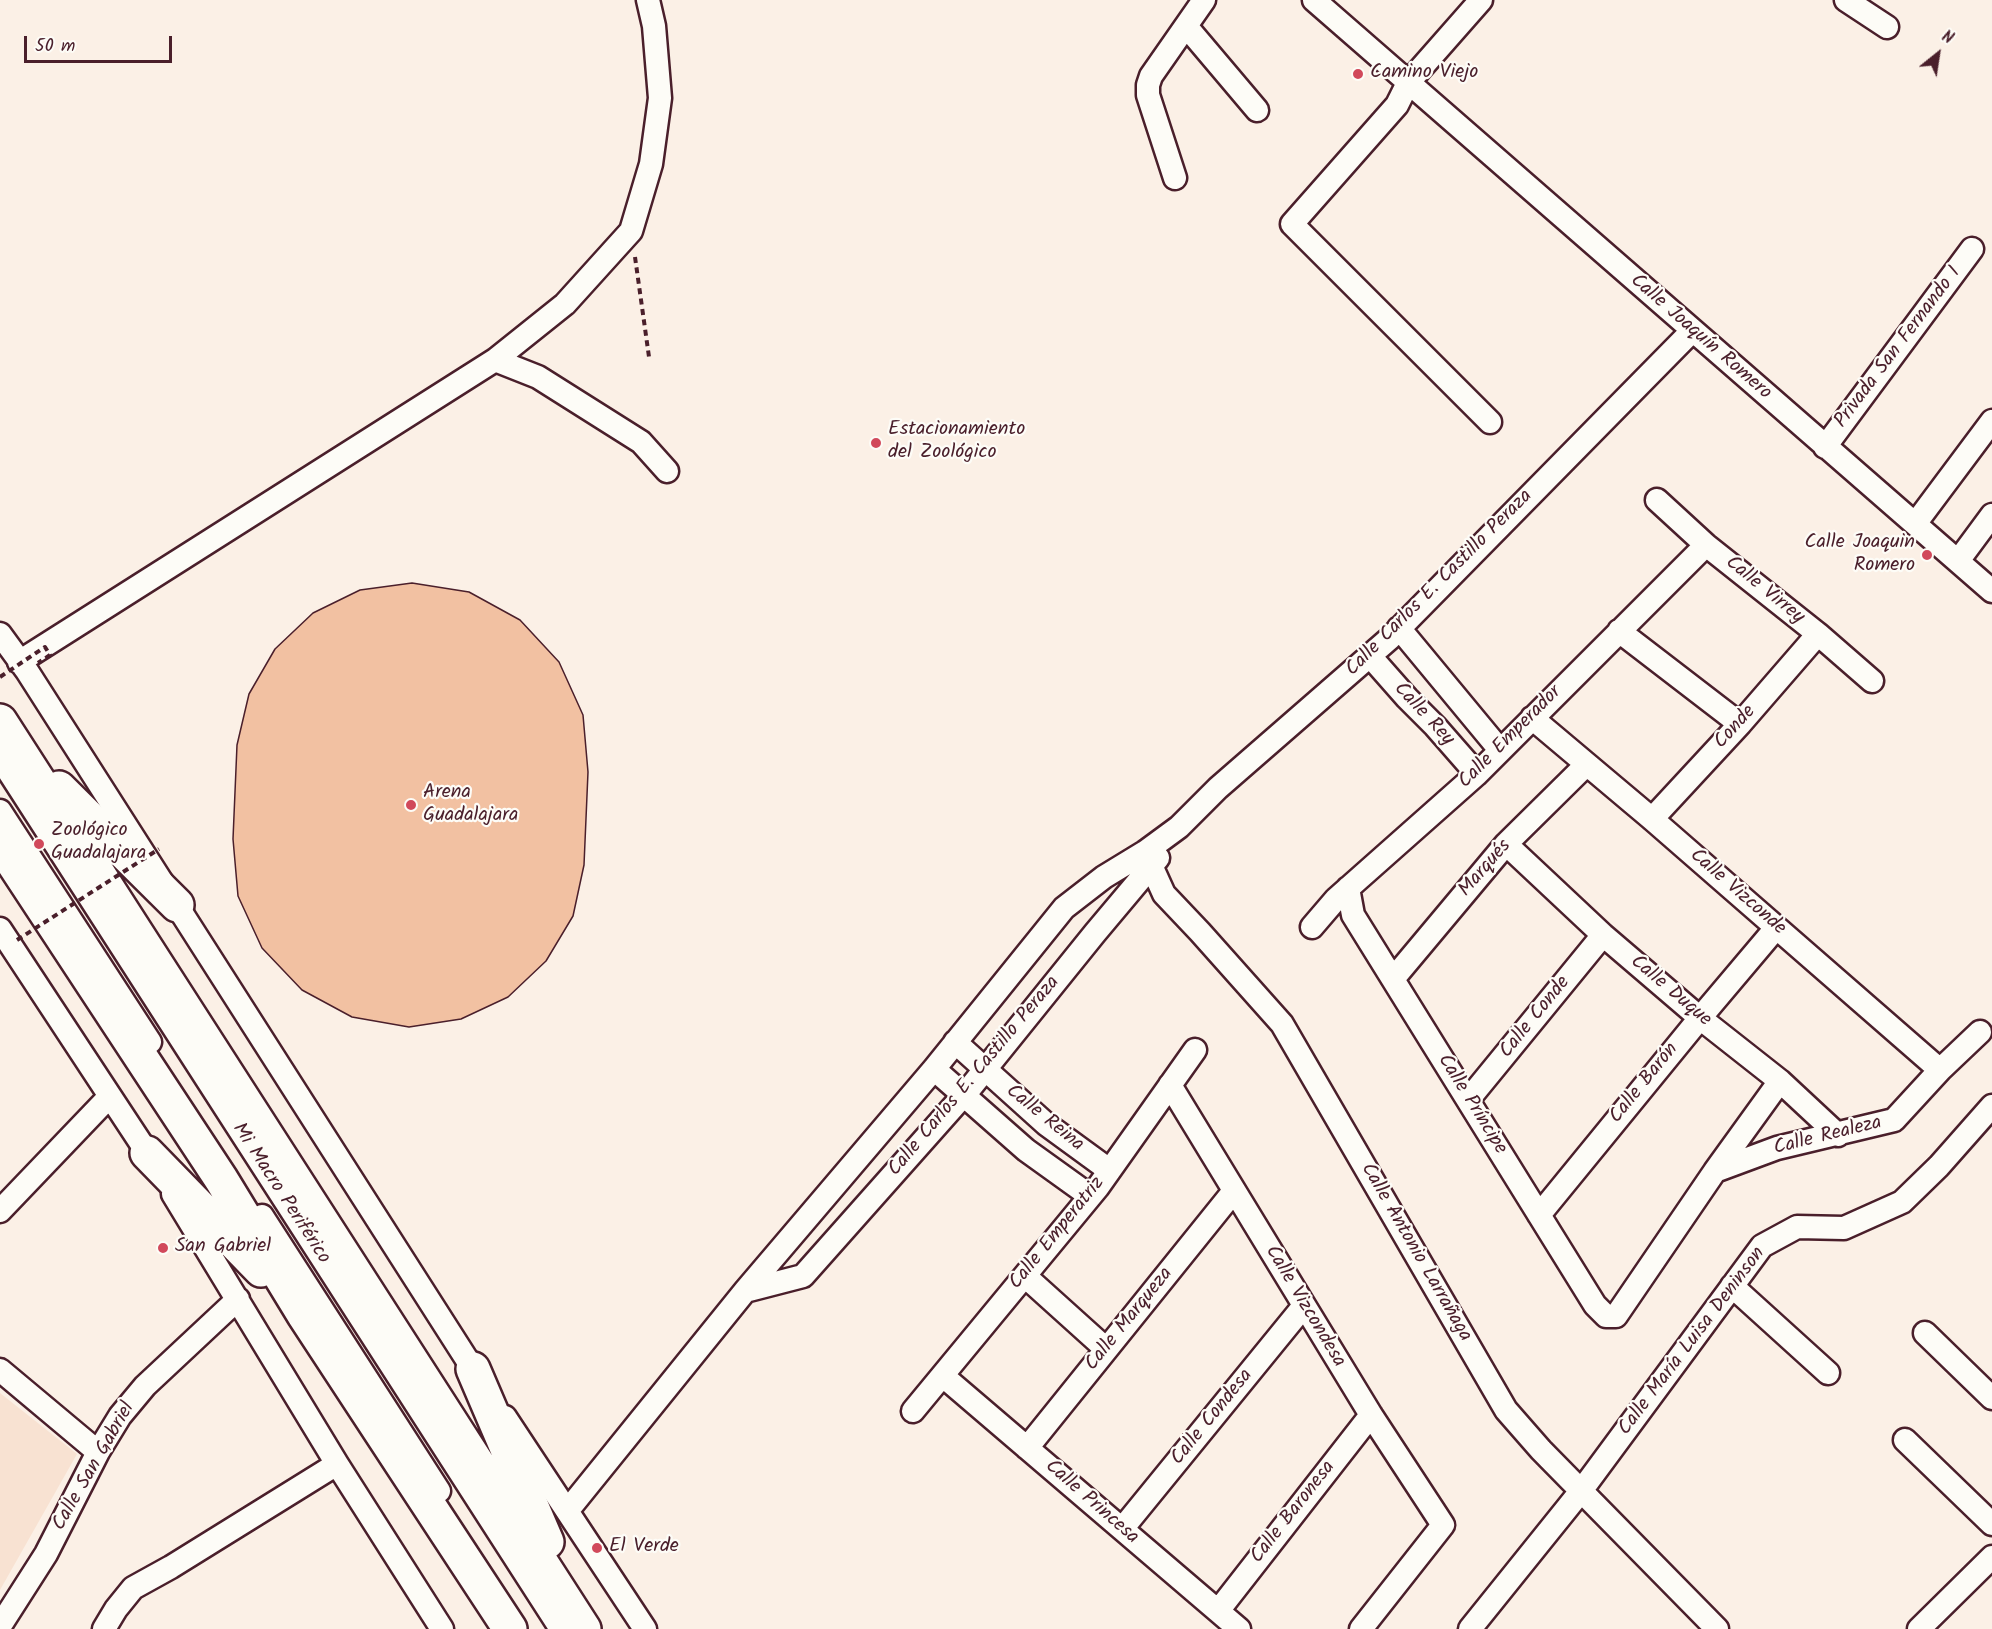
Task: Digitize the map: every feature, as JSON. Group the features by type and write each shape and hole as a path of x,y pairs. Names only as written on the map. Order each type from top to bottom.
{"highway":[{"path":"5,741 177,905"},
{"path":"5,741 584,1629"},
{"path":"0,843 221,1179 304,1315 511,1626"},
{"path":"147,1153 304,1315"},
{"path":"472,1369 584,1629"}],"street":[{"path":"645,1629 568,1510 472,1369 27,671 29,662 495,360 565,304 631,231 651,164 660,98 654,26 648,0"},
{"path":"1175,178 1149,95 1148,85 1151,76 1204,0"},
{"name":"Calle Joaquín Romero","path":"1314,0 1992,591"},
{"path":"1480,0 1408,83 1397,105 1292,224 1490,422"},
{"path":"1846,0 1887,27"},
{"path":"1186,26 1257,110"},
{"name":"Privada San Fernando I","path":"1825,447 1972,249"},
{"name":"Calle Carlos E. Castillo Peraza","path":"745,1291 803,1276 963,1096 1095,933 1148,860 1179,827 1218,788 1399,628 1692,331"},
{"path":"495,360 538,377 641,442 668,471"},
{"path":"1915,524 1992,421"},
{"name":"Calle Virrey","path":"1657,501 1872,681"},
{"path":"1958,561 1992,515"},
{"name":"Calle Emperador","path":"1312,927 1336,899 1477,774 1706,544"},
{"name":"Calle Rey","path":"1399,628 1500,750"},
{"path":"1619,631 1740,724"},
{"path":"0,634 29,662"},
{"name":"Conde","path":"1652,819 1740,724 1818,634"},
{"name":"Calle Rey","path":"1370,656 1477,774"},
{"path":"1407,698 1436,674"},
{"name":"Calle Vizconde","path":"1532,718 1652,819 1940,1070"},
{"name":"Mi Macro Periférico","path":"5,741 561,1629"},
{"name":"Marqués","path":"1393,980 1506,844 1586,765"},
{"name":"Mi Macro Periférico","path":"0,811 511,1626"},
{"name":"Calle Duque","path":"1506,844 1604,935 1780,1082 1838,1135"},
{"name":"Calle Carlos E. Castillo Peraza","path":"568,1510 745,1291 934,1069 1064,908 1104,877 1148,860"},
{"name":"Calle Antonio Larrañaga","path":"1148,860 1164,894 1281,1024 1506,1410 1540,1450 1717,1629"},
{"name":"Calle Príncipe","path":"1348,888 1353,915 1595,1305 1606,1316"},
{"name":"Calle Barón","path":"1539,1215 1700,1017 1776,928"},
{"path":"8,935 109,1097 147,1153 337,1464 442,1629"},
{"name":"Calle Conde","path":"1468,1100 1604,935"},
{"name":"Calle Realeza","path":"1715,1171 1777,1148 1894,1120 1940,1070 1980,1032"},
{"name":"Calle Reina","path":"955,1042 1046,1124 1109,1170"},
{"name":"Calle Emperatriz","path":"913,1411 1090,1196 1195,1050"},
{"name":"Calle Reina","path":"934,1069 1026,1150 1090,1196"},
{"name":"Calle Realeza","path":"1606,1316 1616,1316 1715,1171 1780,1082"},
{"name":"Calle Vizcondesa","path":"1170,1085 1303,1307 1443,1526 1361,1629"},
{"path":"0,1211 109,1097"},
{"name":"Calle María Luisa Deninson","path":"1470,1629 1581,1491 1762,1246 1797,1227 1844,1228 1902,1202 1939,1166 1992,1106"},
{"path":"1026,1150 1046,1124"},
{"name":"Calle Marqueza","path":"1027,1448 1234,1191"},
{"path":"1025,1276 1106,1349"},
{"path":"1732,1286 1828,1372"},
{"name":"Calle San Gabriel","path":"0,1626 46,1554 120,1416 131,1401 238,1299"},
{"name":"Calle Condesa","path":"1122,1529 1303,1307"},
{"path":"1925,1333 1992,1398"},
{"path":"0,1370 99,1452"},
{"name":"Calle Princesa","path":"943,1376 1239,1629"},
{"name":"Calle Baronesa","path":"1218,1611 1371,1415"},
{"path":"1905,1440 1992,1524"},
{"path":"104,1629 133,1588 337,1464"},
{"path":"1919,1629 1989,1565"}],"path":[{"path":"631,231 649,357"},
{"path":"0,677 45,647 50,655 29,662"},
{"path":"8,935 159,849"}],"shaded area":[{"path":"0,1393 77,1454 0,1590"}],"building":[{"name":"Arena Guadalajara","path":"412,583 469,592 520,620 559,662 583,715 588,772 584,865 573,916 546,961 508,997 461,1019 409,1027 352,1017 302,990 262,948 238,896 233,839 237,745 249,694 275,649 313,613 360,590"}],"place":[{"name":"Camino Viejo","path":"1358,74"},
{"name":"Estacionamiento del Zoológico","path":"876,443"},
{"name":"Calle Joaquin Romero","path":"1927,555"},
{"name":"Arena Guadalajara","path":"411,805"},
{"name":"Zoológico Guadalajara","path":"39,844"},
{"name":"San Gabriel","path":"163,1248"},
{"name":"El Verde","path":"597,1548"}]}
